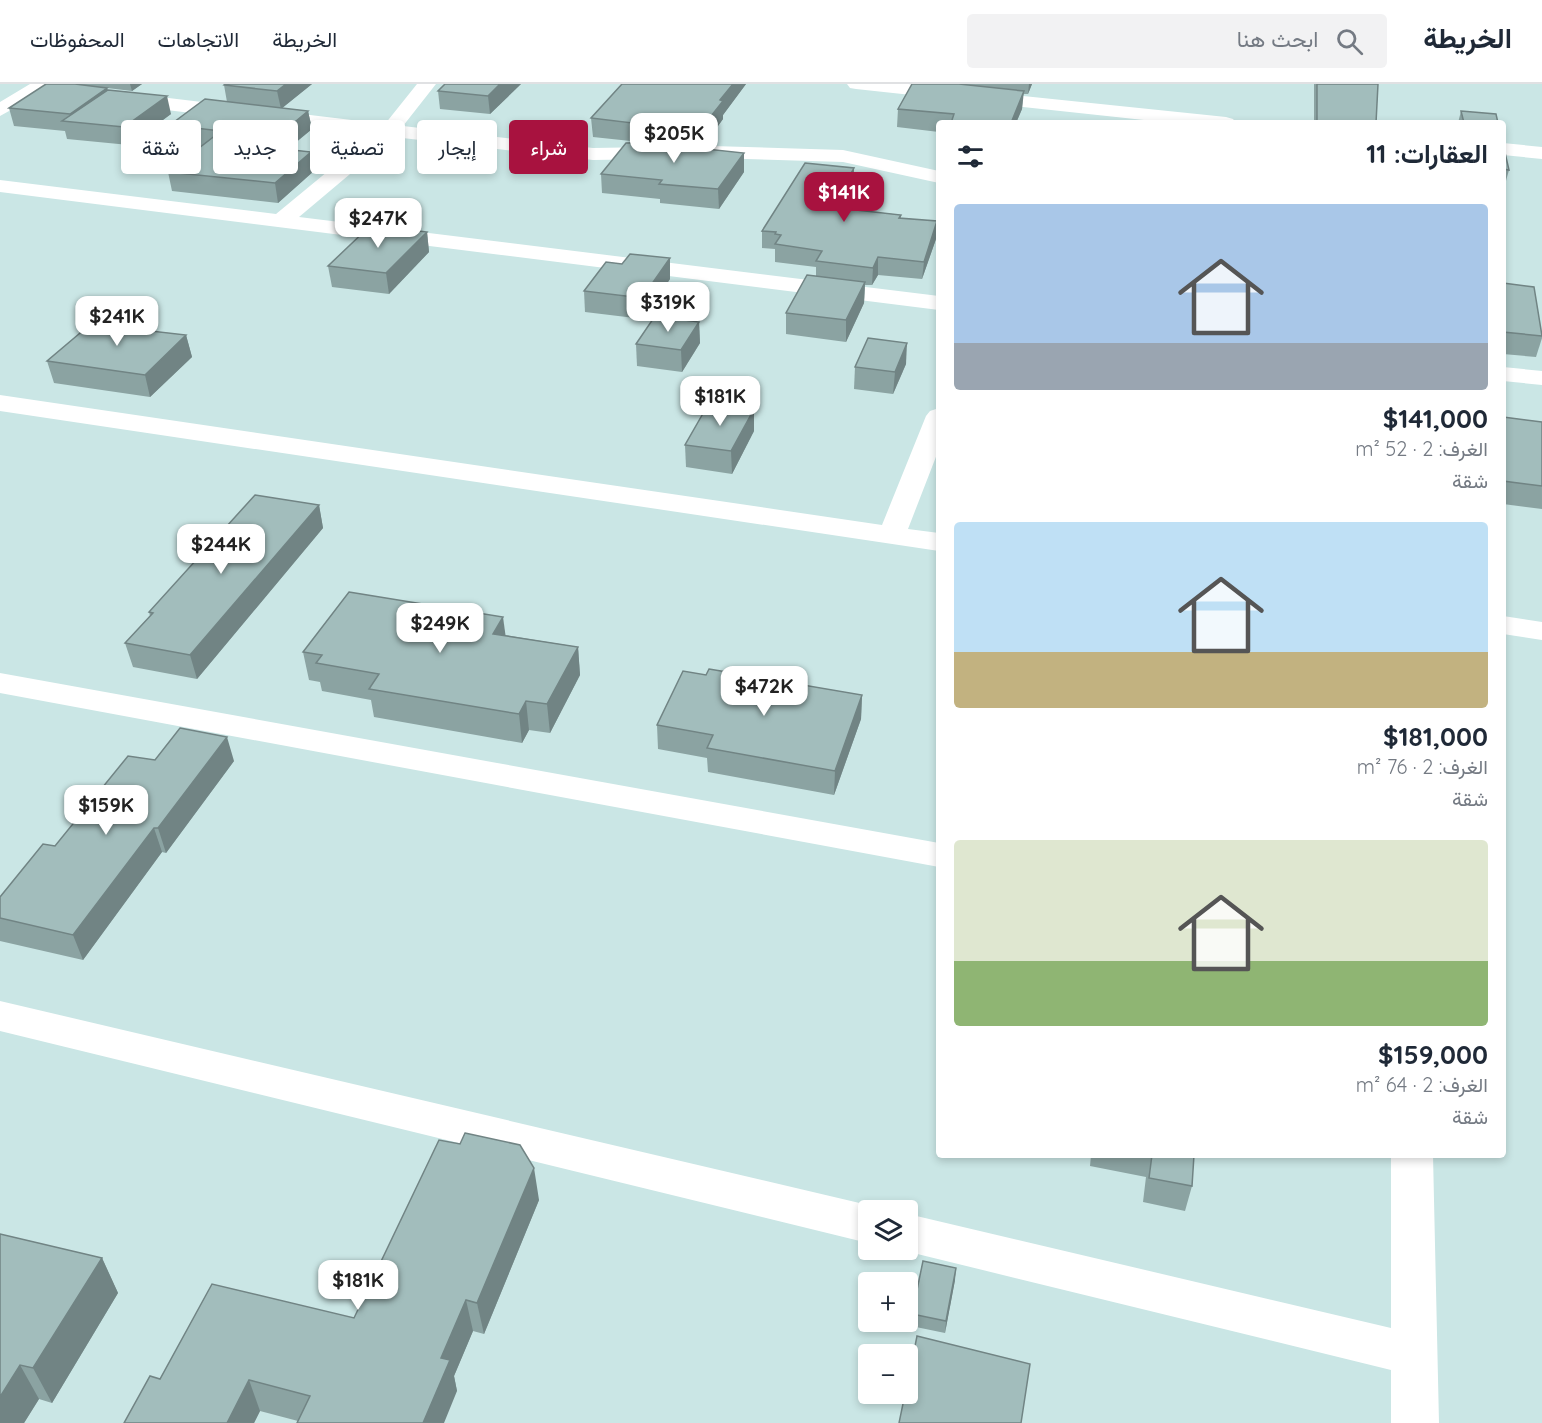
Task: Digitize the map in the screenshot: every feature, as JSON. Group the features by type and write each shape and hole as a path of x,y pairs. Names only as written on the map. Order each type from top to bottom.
{"street":[{"path":"398,120 427,84"},
{"path":"856,84 1056,115 1162,120"},
{"path":"1056,115 1067,84"},
{"path":"0,110 39,87 310,120"},
{"path":"405,132 593,153 712,152 843,156 936,176"},
{"path":"1506,149 1542,153"},
{"path":"282,220 337,174"},
{"path":"0,186 936,303"},
{"path":"1506,374 1542,378"},
{"path":"0,403 936,542"},
{"path":"892,535 936,424"},
{"path":"1506,625 1542,631"},
{"path":"0,683 936,854"},
{"path":"0,1016 858,1222"},
{"path":"1412,1158 1415,1423"},
{"path":"918,1235 1415,1355"}],"building":[{"path":"46,84 75,84 107,88 70,114 9,108"},
{"path":"225,84 286,84 277,91"},
{"path":"445,84 500,84 488,96 438,91"},
{"path":"622,84 733,84 704,125 639,126 641,124 591,118"},
{"path":"912,84 959,84 1024,91 1012,120 952,120 954,114 898,109"},
{"path":"1317,84 1378,84 1376,120 1317,120"},
{"path":"108,90 167,96 134,120 121,120 121,127 62,121"},
{"path":"205,99 308,111 297,120 213,120 213,130 201,129 201,120 177,120"},
{"path":"1461,111 1496,114 1497,120 1463,120"},
{"path":"213,137 213,174 285,174 275,183 187,174 201,174 201,146"},
{"path":"692,142 687,147 744,153 718,189 659,184 662,180 601,174 626,143"},
{"path":"298,151 310,153 298,163"},
{"path":"805,163 854,168 835,201 842,201 839,208 901,215 899,218 936,221 924,262 878,257 873,268 816,261 822,251 775,244 781,235 775,234 776,232 762,231"},
{"path":"371,225 427,232 386,273 328,266"},
{"path":"630,254 670,258 642,298 584,291 606,262 622,264"},
{"path":"807,275 865,282 846,320 786,313"},
{"path":"1506,283 1534,287 1542,336 1506,332"},
{"path":"655,316 699,322 681,350 636,344"},
{"path":"99,317 140,322 133,329 186,335 145,375 47,361"},
{"path":"868,338 907,343 895,372 855,367"},
{"path":"709,403 754,409 731,451 685,445"},
{"path":"1506,417 1542,422 1542,486 1506,481"},
{"path":"255,495 319,505 190,655 125,643 153,613 149,612"},
{"path":"349,592 503,617 493,634 578,647 547,704 526,701 519,714 369,689 379,674 316,663 322,655 303,652"},
{"path":"709,669 862,695 835,771 707,748 713,735 657,725 683,671 706,675"},
{"path":"180,728 227,737 73,935 0,918 0,897 43,844 55,846 128,756 155,760"},
{"path":"465,1133 520,1145 534,1168 477,1303 466,1300 441,1358 450,1360 423,1423 297,1423 310,1396 249,1380 227,1423 124,1423 150,1376 160,1379 212,1284 354,1318 439,1140 460,1144"},
{"path":"1152,1158 1194,1158 1192,1186 1149,1178"},
{"path":"0,1234 102,1258 33,1368 20,1365 0,1397"},
{"path":"923,1261 956,1268 946,1321 918,1315 918,1285"},
{"path":"917,1336 1030,1364 1021,1423 899,1423 903,1404 918,1404 918,1344 915,1344"}]}
